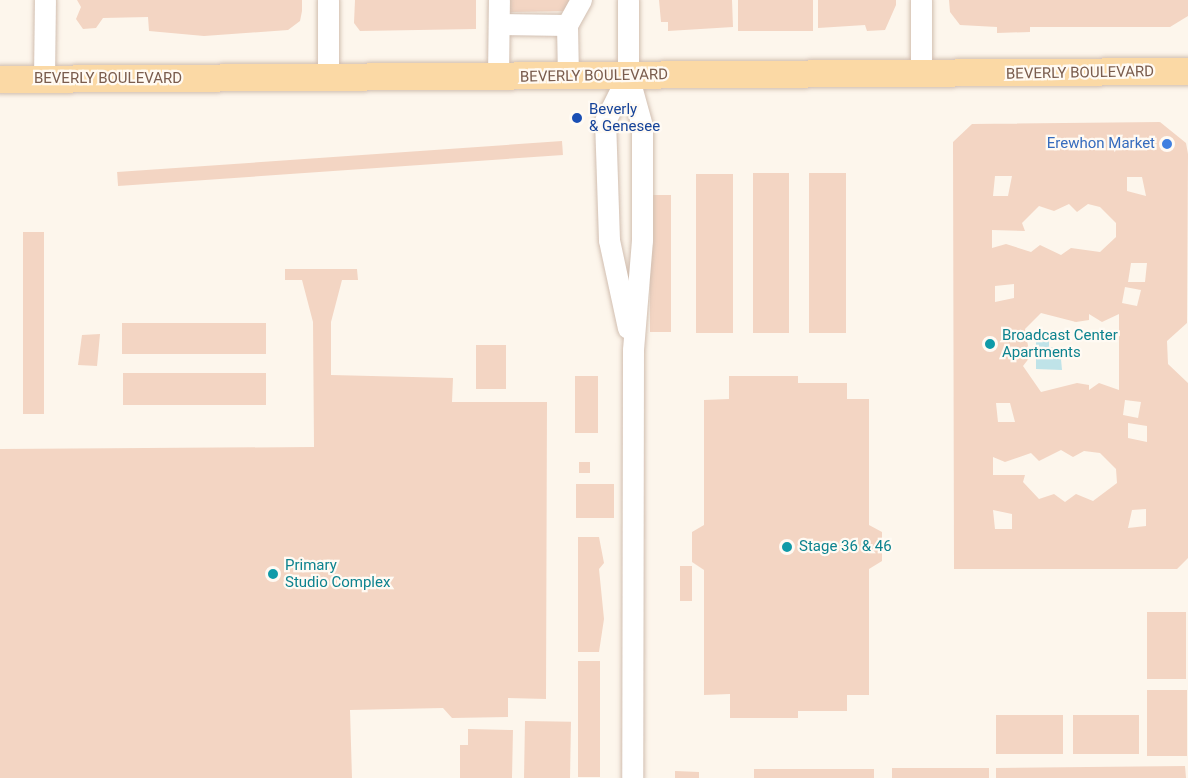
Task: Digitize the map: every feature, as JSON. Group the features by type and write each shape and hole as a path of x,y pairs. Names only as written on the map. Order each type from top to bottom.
{"main road":[{"name":"BEVERLY BOULEVARD","path":"0,79 1188,71"}],"street":[{"path":"44,79 45,0"},
{"path":"328,0 328,78"},
{"path":"498,77 499,0"},
{"path":"568,76 567,25 582,0"},
{"path":"628,0 628,75 642,126 642,240 633,350 632,778"},
{"path":"921,0 921,74"},
{"path":"499,24 567,25"},
{"path":"628,75 605,122 609,240 633,350"}],"water":[{"path":"1036,334 1049,334 1049,347 1054,348 1054,359 1061,359 1062,370 1036,369"}],"building":[{"path":"77,0 302,0 302,11 300,21 288,30 204,36 149,31 148,17 103,18 96,28 83,29 76,19 81,7"},
{"path":"355,0 476,0 476,29 360,31 354,23"},
{"path":"505,0 577,0 573,11 509,12"},
{"path":"659,0 732,0 733,27 668,31 668,22 661,22"},
{"path":"738,0 813,0 813,31 738,31"},
{"path":"818,0 896,0 896,5 885,30 867,31 865,25 818,28"},
{"path":"949,0 1188,0 1188,16 1170,27 1030,27 1030,32 997,33 997,27 960,25 950,12"},
{"name":"Broadcast Center Apartments","path":"1160,122 1186,143 1188,154 1187,323 1167,341 1168,364 1188,383 1188,558 1177,569 954,569 953,142 972,124","holes":["995,176 1012,176 1008,196 993,196","1127,177 1142,177 1146,196 1127,191","1069,204 1077,212 1088,204 1100,207 1116,223 1116,237 1100,252 1071,248 1061,255 1040,245 1031,252 1006,244 992,248 992,230 1025,231 1022,223 1039,206 1054,211","1131,263 1147,263 1145,282 1128,282","1014,284 1014,298 995,302 995,286","1125,287 1141,290 1137,306 1122,303","1041,313 1076,322 1089,320 1089,314 1102,322 1119,314 1119,390 1099,383 1089,390 1089,385 1077,383 1041,392 1023,366 1030,357 1025,329","1125,400 1141,402 1138,418 1123,415","996,403 1010,403 1015,422 998,422","1128,423 1147,426 1147,442 1128,438","1061,450 1073,457 1084,451 1100,453 1116,469 1117,483 1093,501 1076,494 1065,502 1054,494 1039,499 1023,482 1025,475 993,475 993,457 1005,462 1031,453 1039,461","1146,509 1146,526 1128,528 1132,510","993,510 1012,514 1012,529 995,529"]},
{"path":"562,141 563,155 118,186 117,172"},
{"path":"753,173 789,173 789,333 753,333"},
{"path":"809,173 846,173 846,333 809,333"},
{"path":"696,174 733,174 733,333 696,333"},
{"path":"650,195 671,195 671,332 650,332"},
{"path":"23,232 44,232 44,414 23,414"},
{"name":"Primary Studio Complex","path":"285,269 357,269 358,280 342,280 331,322 331,375 453,378 452,402 547,402 546,699 508,698 508,717 452,718 443,708 350,710 352,778 0,778 0,449 314,447 313,322 302,280 285,280"},
{"path":"122,323 266,323 266,354 122,354"},
{"path":"100,334 97,366 78,365 82,335"},
{"path":"476,345 506,345 506,389 476,389"},
{"path":"123,373 266,373 266,405 123,405"},
{"path":"575,376 598,376 598,433 575,433"},
{"name":"Stage 36 & 46","path":"729,376 798,376 798,383 847,383 847,399 869,399 869,525 882,532 882,561 869,569 869,695 847,695 847,711 798,711 798,718 730,718 730,694 704,695 704,570 692,562 692,532 704,525 704,400 729,399"},
{"path":"579,462 590,462 590,473 579,473"},
{"path":"576,484 614,484 614,518 576,518"},
{"path":"578,537 599,537 604,563 599,569 604,619 599,652 578,652"},
{"path":"680,566 692,566 692,601 680,601"},
{"path":"1147,612 1186,612 1186,679 1147,679"},
{"path":"578,661 600,661 600,777 578,777"},
{"path":"1147,690 1187,690 1187,756 1147,756"},
{"path":"996,715 1063,715 1063,754 996,754"},
{"path":"1073,715 1139,715 1139,754 1073,754"},
{"path":"525,721 571,722 570,778 524,778"},
{"path":"468,729 513,730 512,778 460,778 460,745 468,745"},
{"path":"1185,766 1186,778 996,778 996,768"},
{"path":"892,768 989,768 989,778 892,778"},
{"path":"754,769 874,769 874,778 754,778"},
{"path":"675,771 699,772 699,778 675,778"}],"place":[{"name":"Beverly & Genesee","path":"577,118"},
{"name":"Erewhon Market","path":"1167,144"},
{"name":"Broadcast Center Apartments","path":"990,344"},
{"name":"Stage 36 & 46","path":"787,547"},
{"name":"Primary Studio Complex","path":"273,574"}]}
